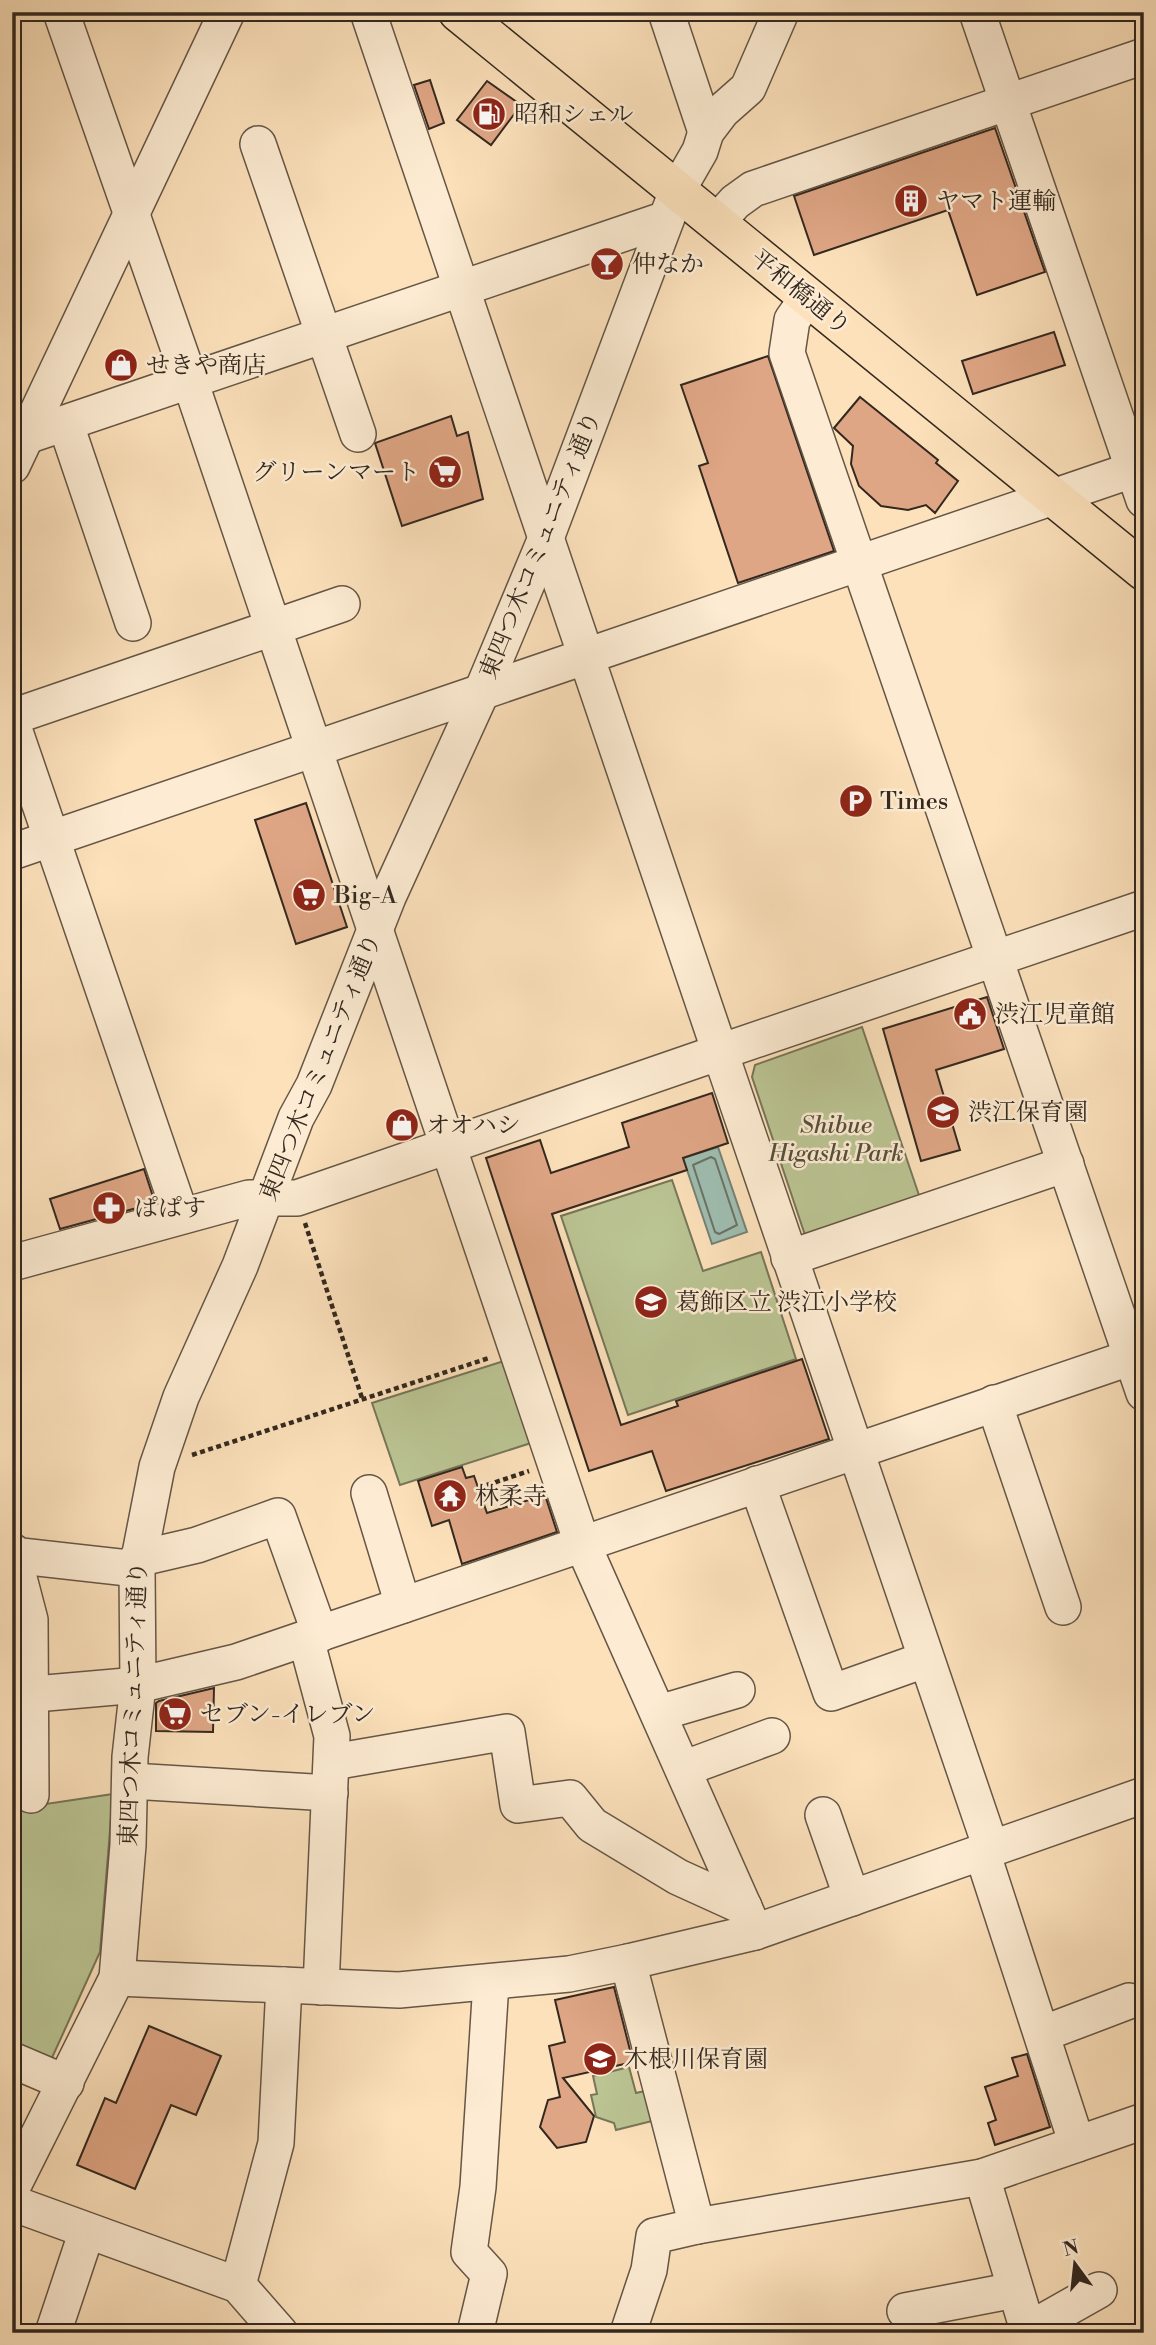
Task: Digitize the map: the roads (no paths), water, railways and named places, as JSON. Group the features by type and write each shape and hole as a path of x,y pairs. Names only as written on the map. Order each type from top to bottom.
{"main road":[{"name":"平和橋通り","path":"458,12 671,205 717,222 1052,496 1142,565"}],"street":[{"path":"61,12 190,382 582,1543 749,1919"},
{"path":"17,447 227,12"},
{"path":"368,12 855,1451 986,1850 1077,2144"},
{"path":"666,12 706,132"},
{"name":"東四つ木コミュニティ通り","path":"117,1978 131,1781 130,1757 138,1685 137,1564 157,1467 181,1396 240,1266 281,1198 296,1118 314,1085 424,814 482,691 546,538 671,205 700,151 706,132 722,111 748,88 781,12"},
{"path":"12,852 1052,496 1141,478 977,12"},
{"path":"717,222 735,202 753,189 1144,56"},
{"path":"258,145 358,434"},
{"path":"17,447 66,425 461,289 671,205"},
{"path":"808,298 792,320 787,353 1066,1164 1138,1355 1144,1393"},
{"path":"66,425 133,623"},
{"path":"12,717 342,604"},
{"path":"12,723 181,1216"},
{"path":"12,1263 249,1198 281,1198 447,1148 1144,908"},
{"path":"789,1258 1066,1164"},
{"path":"20,1695 138,1685 236,1662 1138,1355"},
{"path":"994,1403 1063,1607"},
{"path":"757,1484 831,1693 924,1660"},
{"path":"369,1493 403,1605"},
{"path":"31,1795 20,1695 30,1620 13,1554 137,1564 278,1516 313,1636 332,1736 321,1987"},
{"path":"659,1713 737,1690"},
{"path":"131,1781 331,1777 507,1732 518,1805 570,1798 592,1825 749,1919"},
{"path":"683,1769 772,1736"},
{"path":"12,2188 117,1978 399,1990 569,1974 628,1962 749,1919 852,1898 1144,1795"},
{"path":"823,1815 852,1898"},
{"path":"628,1962 697,2226"},
{"path":"475,2333 489,2274 469,2252 478,2187 491,1982"},
{"path":"238,2285 276,2143 284,1985"},
{"path":"1042,2034 1129,2001"},
{"path":"12,2060 66,2083"},
{"path":"628,2333 649,2270 654,2236 697,2226 982,2177 1144,2121"},
{"path":"982,2177 1015,2290 1032,2331 1099,2290"},
{"path":"12,2203 238,2285 280,2333"},
{"path":"53,2333 87,2231"},
{"path":"905,2311 1015,2290"}],"water":[{"path":"718,1147 747,1232 712,1244 683,1158"}],"place":[{"name":"昭和シェル","path":"489,114"},
{"name":"ヤマト運輸","path":"911,201"},
{"name":"仲なか","path":"607,264"},
{"name":"せきや商店","path":"121,365"},
{"name":"グリーンマート","path":"445,472"},
{"name":"Times","path":"856,801"},
{"name":"Big-A","path":"309,895"},
{"name":"渋江児童館","path":"970,1014"},
{"name":"渋江保育園","path":"943,1112"},
{"name":"オオハシ","path":"402,1125"},
{"name":"ぱぱす","path":"109,1208"},
{"name":"葛飾区立 渋江小学校","path":"651,1302"},
{"name":"林柔寺","path":"450,1496"},
{"name":"セブン-イレブン","path":"175,1714"},
{"name":"木根川保育園","path":"600,2059"}],"park label":[{"name":"Shibue Higashi Park","path":"836,1139"}]}
